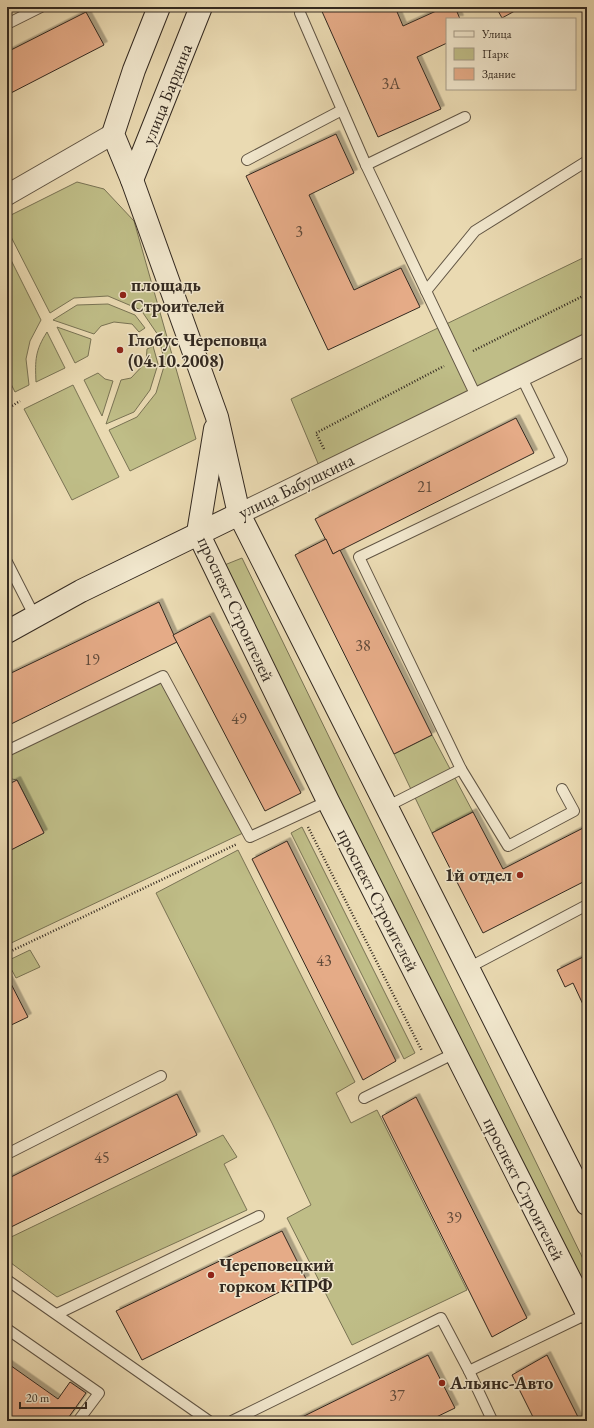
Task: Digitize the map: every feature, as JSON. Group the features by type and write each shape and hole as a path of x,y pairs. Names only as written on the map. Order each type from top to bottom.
{"main road":[{"name":"улица Бардина","path":"113,134 134,70 159,7"},
{"name":"улица Бардина","path":"132,180 201,7"},
{"path":"113,134 132,180 217,417 239,514 587,1204"},
{"name":"проспект Строителей","path":"217,417 198,533 328,801 587,1313"},
{"name":"улица Бабушкина","path":"7,632 81,591 239,514"}],"street":[{"path":"7,195 113,134"},
{"name":"улица Бабушкина","path":"239,514 587,344"}],"lane":[{"path":"7,24 41,7"},
{"path":"300,13 366,165 477,398"},
{"path":"247,160 342,110"},
{"path":"366,165 465,117"},
{"path":"426,291 476,231 587,161"},
{"path":"521,376 562,460 359,557 461,769 508,846 574,811 562,789"},
{"path":"7,562 35,617"},
{"path":"9,750 163,676 250,837 328,801"},
{"path":"386,807 461,769"},
{"path":"468,968 587,905"},
{"path":"364,1098 455,1053"},
{"path":"7,1154 161,1076"},
{"path":"57,1314 259,1216"},
{"path":"7,1280 209,1421"},
{"path":"468,1371 587,1313"},
{"path":"232,1421 441,1318 492,1420 489,1421"},
{"path":"7,1329 99,1393 78,1421"}],"path":[{"path":"333,468 316,433 458,358 587,294"},
{"path":"7,409 20,401"},
{"path":"301,813 430,1066"},
{"path":"7,953 250,837"}],"green space":[{"path":"77,182 104,189 134,221 196,439 130,471 109,430 137,417 156,393 165,363 158,335 141,310 108,296 74,298 50,313 7,229 7,217"},
{"path":"7,252 41,320 30,341 26,359 29,385 15,392 7,376"},
{"path":"587,256 587,345 322,473 291,399"},
{"path":"108,304 135,315 145,328 139,332 132,324 114,322 101,326 94,334 53,320 77,305"},
{"path":"57,327 91,339 88,356 75,363"},
{"path":"47,332 65,368 36,382 38,350"},
{"path":"153,346 158,364 150,390 134,412 106,424 121,380 131,378 146,362 147,349"},
{"path":"98,373 105,379 113,381 102,416 84,380"},
{"path":"73,385 119,477 72,500 24,409"},
{"path":"242,558 587,1267 587,1303 222,566"},
{"path":"161,683 243,833 7,945 7,852 44,833 17,780 7,778 7,755"},
{"path":"432,735 473,812 432,833 394,754"},
{"path":"302,827 415,1053 404,1059 291,833"},
{"path":"238,850 355,1082 336,1093 351,1123 377,1110 467,1290 352,1345 287,1218 311,1205 272,1123 156,893"},
{"path":"30,950 40,967 16,978 7,961"},
{"path":"223,1135 237,1157 224,1164 247,1210 57,1297 7,1260 7,1239"}],"building":[{"path":"320,7 395,7 403,26 445,7 455,7 460,18 446,18 446,43 417,57 441,109 378,137"},
{"path":"496,7 522,7 502,18"},
{"path":"86,12 104,45 7,95 7,52"},
{"path":"336,134 354,173 309,195 354,290 401,268 420,307 328,350 246,176"},
{"path":"516,418 534,453 333,554 315,519"},
{"path":"326,539 333,554 340,550 432,735 394,754 295,555"},
{"path":"159,602 177,642 7,726 7,675"},
{"path":"210,616 301,793 265,811 173,635"},
{"path":"17,780 44,833 7,852 7,785"},
{"name":"1й отдел","path":"473,812 503,869 587,826 587,880 483,933 432,833"},
{"path":"287,841 396,1061 363,1080 252,859"},
{"path":"587,955 587,1013 573,983 565,987 557,970"},
{"path":"7,976 28,1017 7,1027"},
{"path":"177,1094 197,1135 7,1229 7,1179"},
{"path":"416,1097 527,1318 492,1337 382,1116"},
{"path":"282,1231 306,1279 142,1360 116,1311"},
{"path":"428,1355 455,1408 428,1421 294,1421"},
{"path":"547,1355 580,1421 535,1421 512,1375"},
{"path":"7,1363 58,1399 70,1382 86,1393 66,1421 12,1421 7,1418"}],"place":[{"name":"площадь Строителей","path":"123,295"},
{"name":"Глобус Череповца (04.10.2008)","path":"120,350"},
{"name":"1й отдел","path":"520,875"},
{"name":"Череповецкий горком КПРФ","path":"211,1275"},
{"name":"Альянс-Авто","path":"442,1383"}]}
